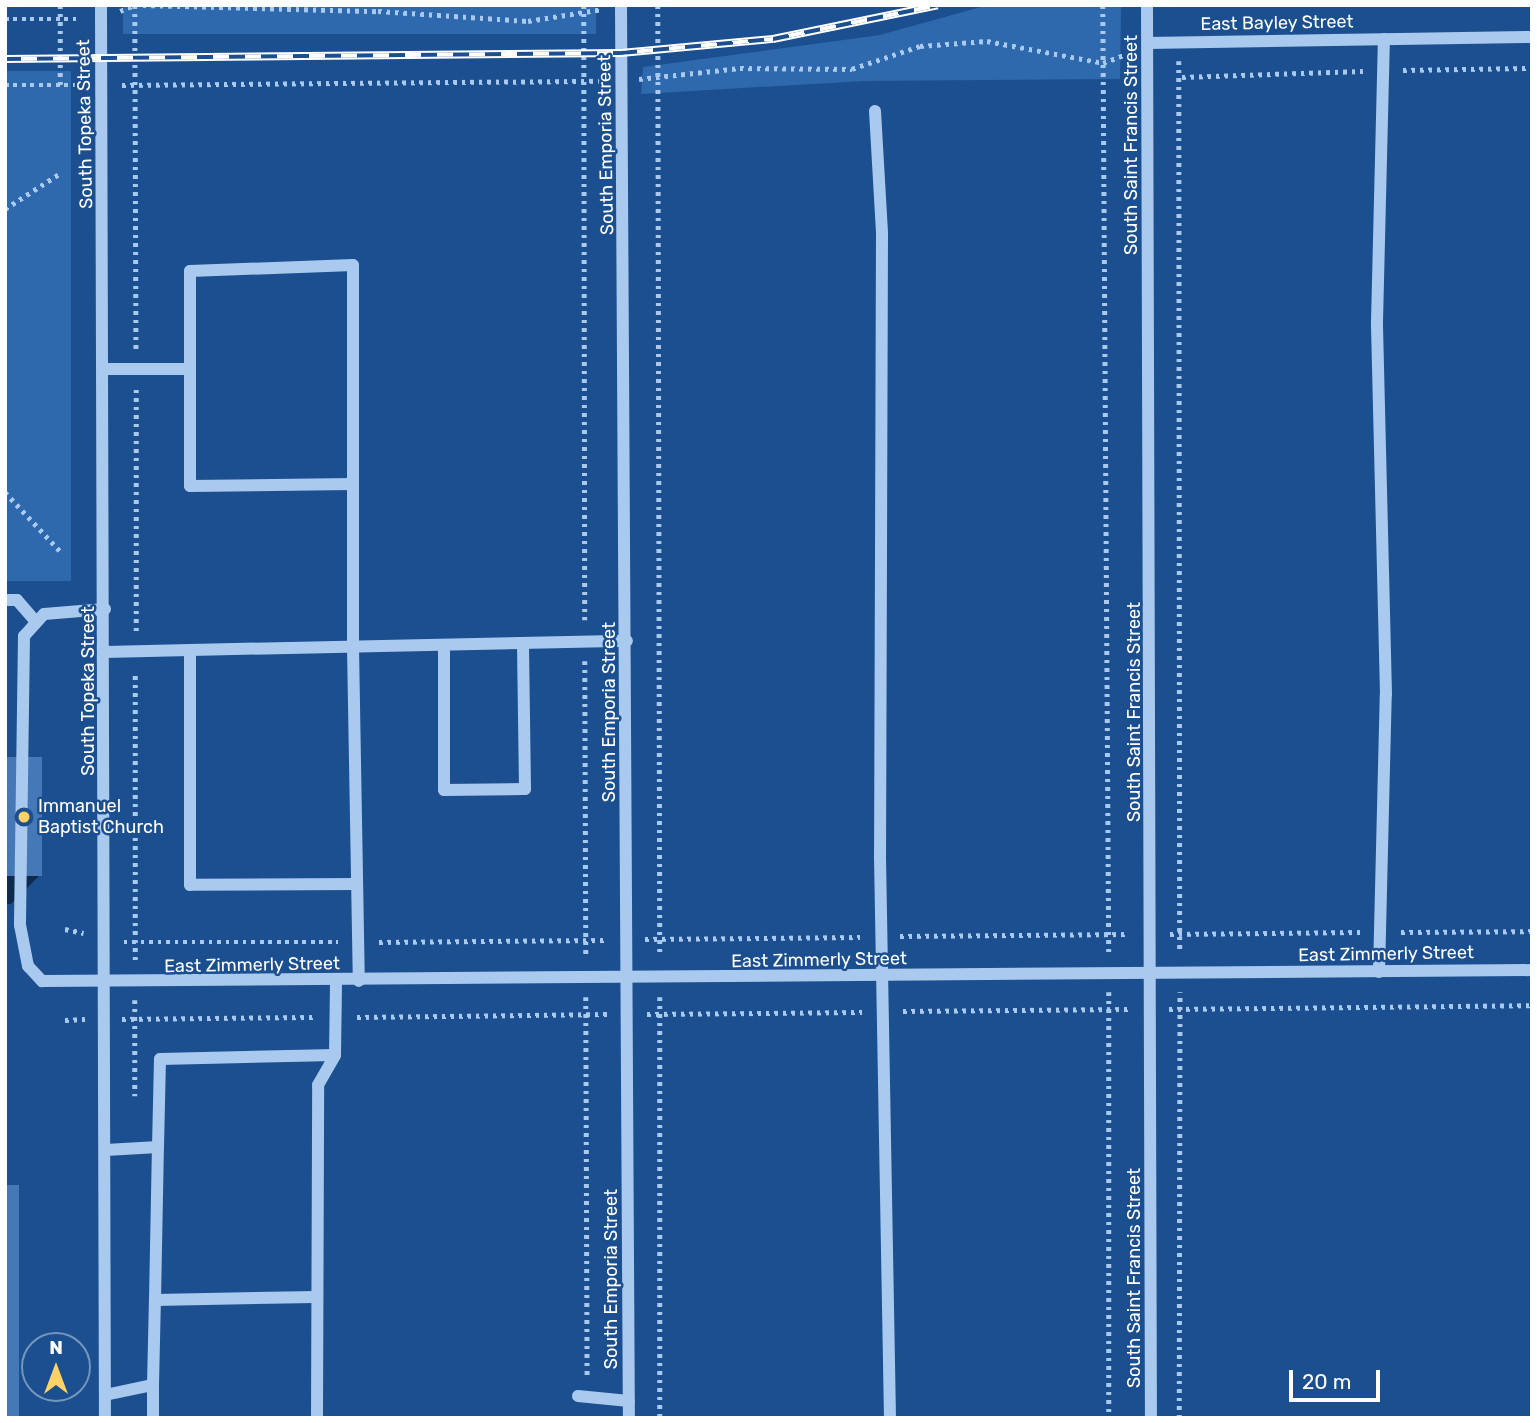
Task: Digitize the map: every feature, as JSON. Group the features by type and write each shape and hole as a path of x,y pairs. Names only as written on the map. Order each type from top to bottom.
{"street":[{"name":"South Topeka Street","path":"101,5 106,938 105,1418"},
{"name":"South Saint Francis Street","path":"1147,5 1152,934 1151,1418"},
{"name":"South Emporia Street","path":"621,6 627,641 629,1418"},
{"name":"East Bayley Street","path":"1148,43 1532,37"},
{"path":"1379,972 1386,694 1377,335 1384,39"},
{"path":"875,111 882,234 880,399 885,524 881,977 890,1418"},
{"path":"353,484 190,486 190,271 353,265 353,484 353,647 359,981"},
{"path":"104,369 190,369"},
{"path":"5,600 17,600 36,622 44,614 105,609"},
{"name":"East Zimmerly Street","path":"36,622 24,636 20,925 28,966 42,981 135,983 586,980 1532,970"},
{"path":"105,652 627,641"},
{"path":"444,645 444,790 525,789 523,643"},
{"path":"190,650 190,885 357,884"},
{"path":"317,1418 318,1085 335,1055 336,981"},
{"path":"153,1418 160,1059 335,1055"},
{"path":"106,1150 158,1147"},
{"path":"155,1300 316,1297"},
{"path":"105,1395 153,1385"},
{"path":"582,1397 629,1401"}],"path":[{"path":"60,5 60,85"},
{"path":"5,19 101,19 135,5 135,1107"},
{"path":"143,5 378,10 528,21 621,6"},
{"path":"582,1397 586,1015 584,5"},
{"path":"658,5 660,1418"},
{"path":"1103,5 1109,1418"},
{"path":"5,85 622,81 740,68 852,69 920,46 986,41 1103,63 1148,43"},
{"path":"1175,42 1182,77 1180,1418"},
{"path":"1182,77 1532,68"},
{"path":"5,209 59,174"},
{"path":"5,492 61,552"},
{"path":"65,929 135,945 1532,931"},
{"path":"65,1020 1532,1005"}],"shaded area":[{"path":"123,5 596,5 596,34 123,34"},
{"path":"988,5 1121,5 1120,79 864,81 641,94 643,67 880,35"},
{"path":"5,71 71,71 71,581 5,581"}],"building":[{"name":"Immanuel Baptist Church","path":"5,757 42,757 42,876 5,876"},
{"path":"5,1185 19,1185 19,1418 5,1418"}],"railway":[{"path":"5,59 621,53 773,39 938,5"}],"place":[{"name":"Immanuel Baptist Church","path":"24,817"}]}
